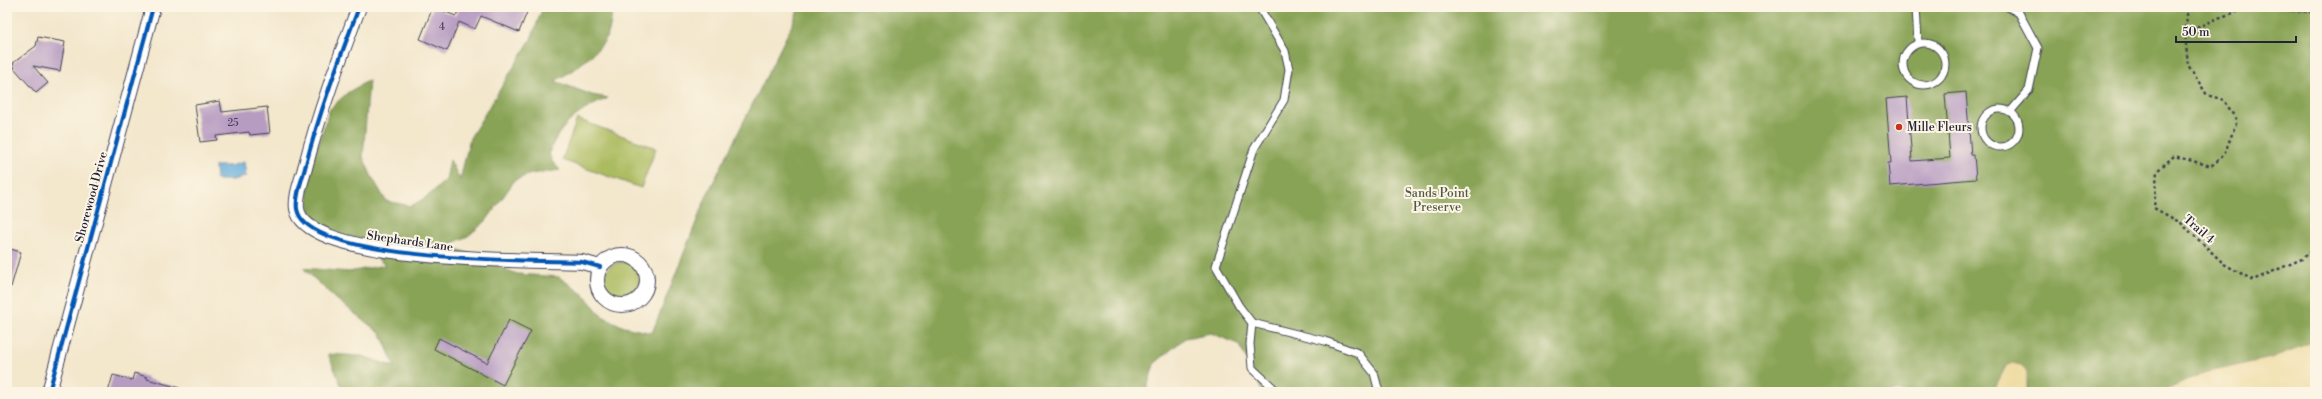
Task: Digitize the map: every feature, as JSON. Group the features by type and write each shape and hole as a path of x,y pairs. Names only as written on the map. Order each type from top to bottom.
{"street":[{"name":"Shorewood Drive","path":"49,392 153,7"},
{"name":"Shephards Lane","path":"359,7 318,116 298,194 297,208 305,224 323,236 378,249 436,257 582,262 600,267"}],"lane":[{"path":"1259,7 1285,50 1289,69 1284,100 1254,149 1216,266 1239,306 1252,323 1325,341 1358,353 1374,373 1379,392"},
{"path":"1916,7 1918,44"},
{"path":"2008,7 2019,13 2038,48 2029,90 2010,112"},
{"path":"1925,43 1938,48 1945,60 1942,74 1932,83 1919,85 1912,82 1904,71 1903,57 1912,46 1918,44 1925,43"},
{"path":"1998,109 2010,112 2018,121 2019,127 2016,139 2012,143 2000,147 1989,144 1982,133 1981,127 1986,115 1998,109"},
{"path":"1252,323 1250,344 1252,368 1278,392"}],"path":[{"path":"2186,33 2218,18 2252,7"},
{"path":"2262,7 2280,10 2315,12"}],"green space":[{"name":"Sands Point Preserve","path":"543,7 613,7 610,28 605,41 593,54 577,67 555,81 592,95 608,98 580,113 559,133 549,153 552,161 560,170 531,174 515,180 486,221 468,236 448,245 517,274 559,277 584,295 602,316 624,327 652,333 707,195 793,23 799,7 2315,7 2315,341 2271,358 2204,373 2162,392 2027,392 2028,381 2006,366 1993,392 1262,392 1252,368 1238,344 1211,333 1185,338 1154,364 1146,392 344,392 328,354 362,356 395,367 381,334 335,298 303,268 349,272 385,265 353,238 321,231 310,217 308,193 313,159 330,109 347,93 369,80 363,157 372,177 386,201 411,206 428,196 446,180 450,160 460,180 470,138 531,39"},
{"path":"577,119 656,148 641,188 562,160"},
{"path":"626,262 635,267 639,273 639,287 635,293 626,298 618,298 609,293 605,287 604,276 609,267 615,263"}],"sand":[{"path":"2315,341 2315,392 2162,392 2204,373 2271,358"},
{"path":"2012,363 2021,365 2027,371 2027,392 1993,392 2006,366"}],"water":[{"path":"244,162 246,176 232,180 216,180 215,166 230,166"}],"building":[{"path":"433,7 456,16 460,7 529,7 519,32 481,16 475,29 459,22 447,51 420,39"},
{"path":"38,37 65,42 60,71 33,66 48,83 36,93 14,68 13,63 36,46"},
{"name":"Mille Fleurs","path":"1966,92 1971,155 1974,155 1976,179 1890,186 1888,163 1891,163 1886,99 1907,97 1912,161 1950,158 1945,94"},
{"path":"220,101 222,112 267,107 270,133 250,135 249,132 216,136 217,140 200,142 195,105"},
{"path":"7,248 21,252 11,287 7,287"},
{"path":"509,320 531,331 503,385 434,349 439,338 487,363"},
{"path":"134,373 147,377 147,379 180,388 180,392 108,392 113,375 132,380"}],"cycle path":[{"path":"49,392 153,7"},
{"path":"359,7 323,107 298,193 297,209 310,227 339,240 379,249 474,259 582,262 600,267"}],"place":[{"name":"Mille Fleurs","path":"1899,127"}]}
